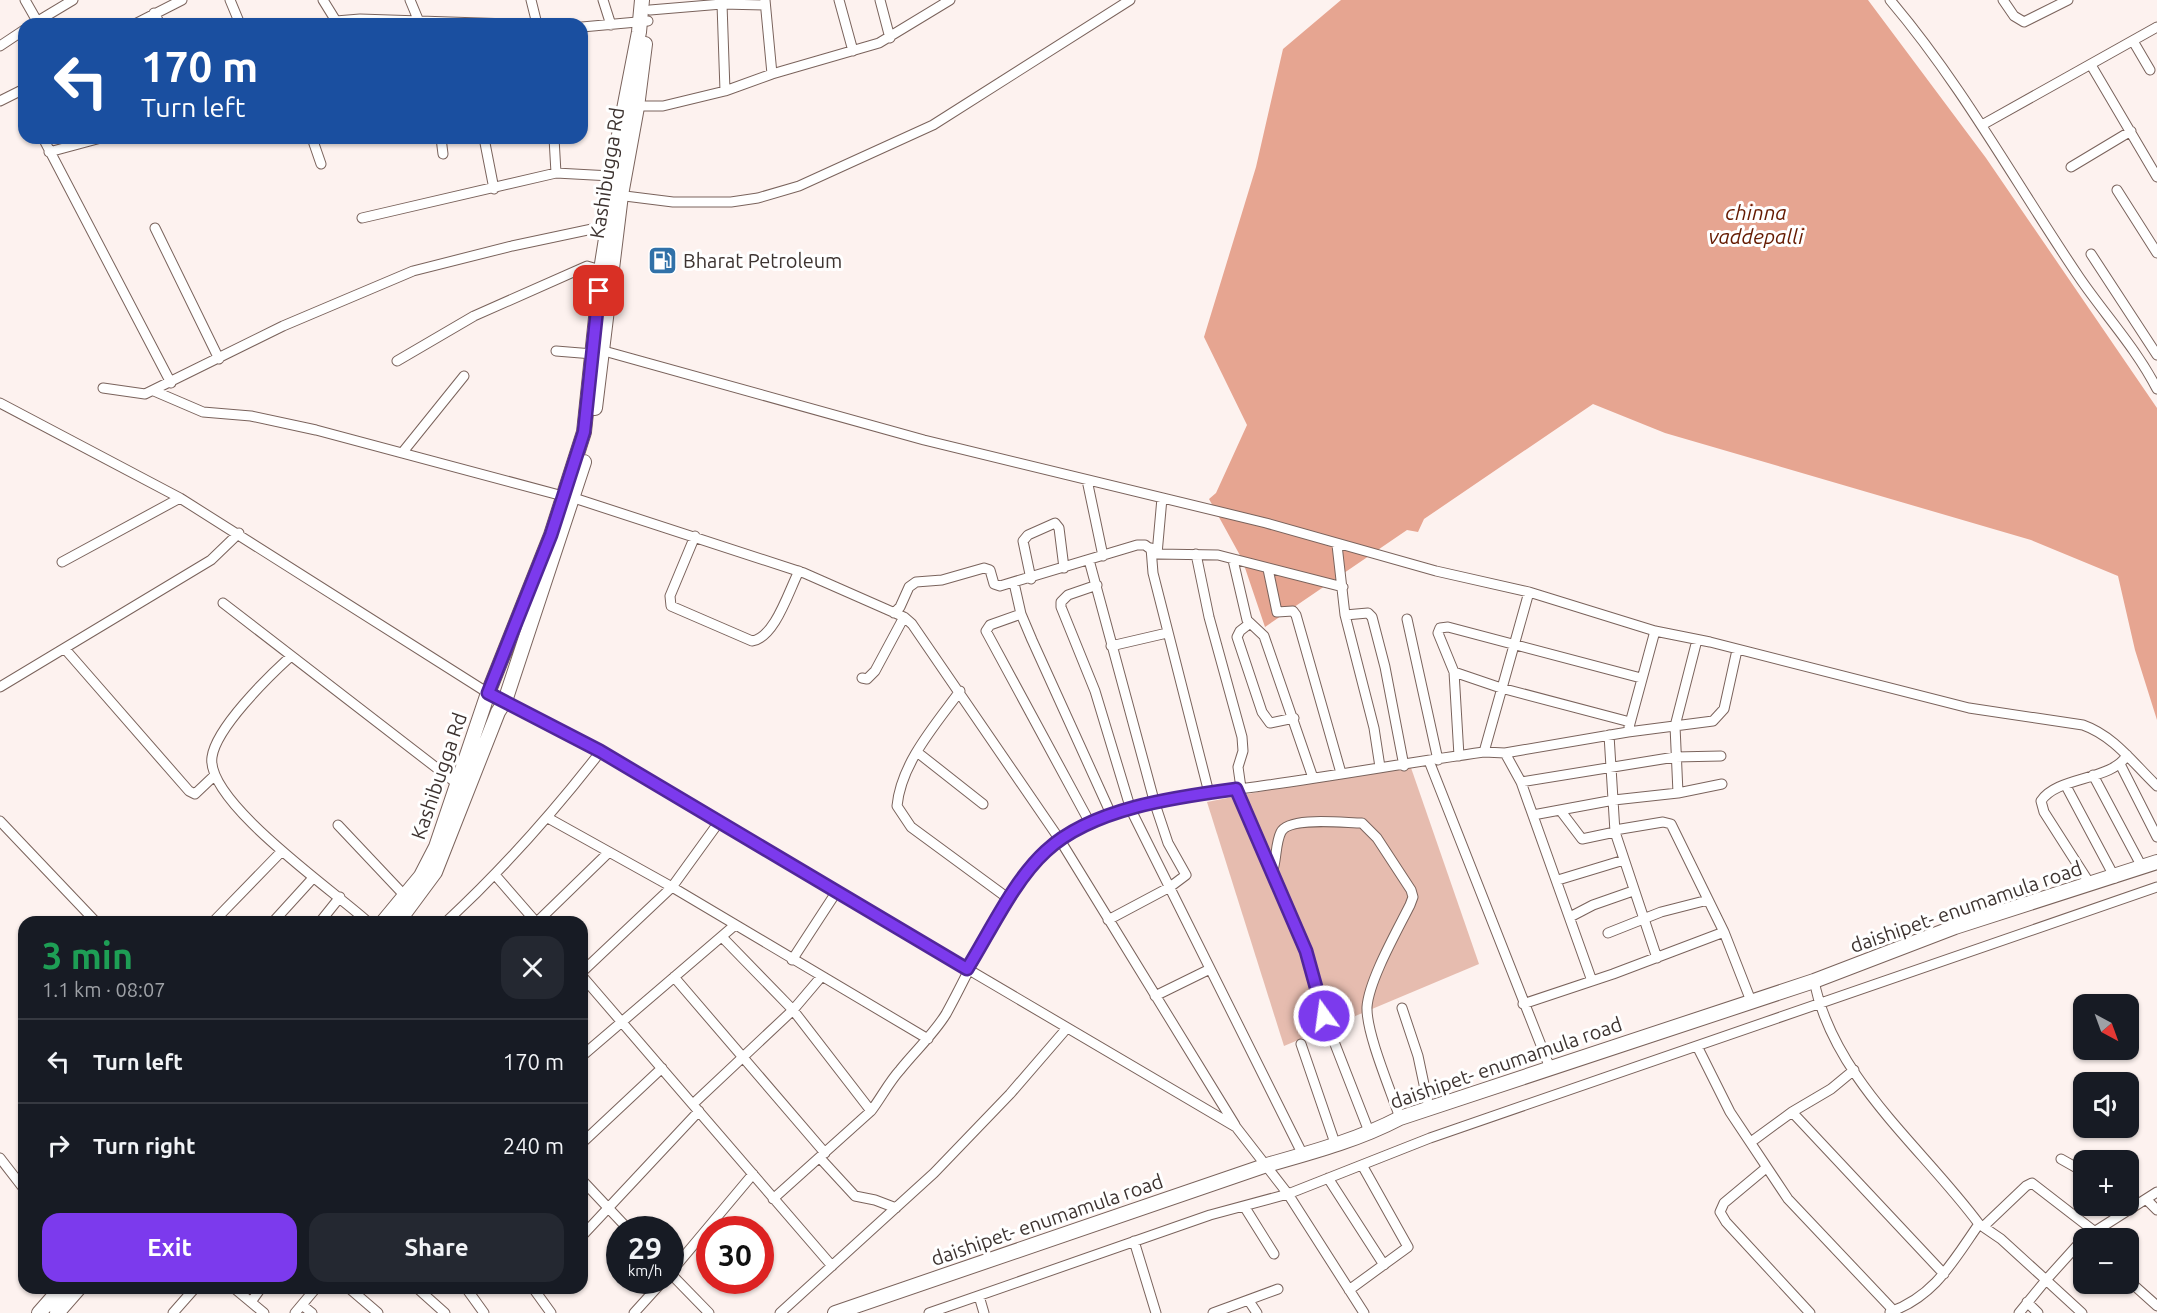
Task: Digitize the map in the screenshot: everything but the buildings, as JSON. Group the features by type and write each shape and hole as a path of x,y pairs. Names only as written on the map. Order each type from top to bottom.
{"main road":[{"name":"Kashibugga Rd","path":"402,916 435,872 488,693 588,448 606,272 614,225 615,194 646,10"},
{"name":"Kashibugga Rd","path":"615,194 611,176 631,106"},
{"name":"Kashibugga Rd","path":"388,916 429,864 462,787 505,701 568,497"},
{"name":"daishipet- enumamula road","path":"835,1313 1266,1165 1336,1146 1370,1134 1400,1118 1814,981 1955,927 2115,878 2157,862"},
{"path":"39,1313 56,1294"},
{"path":"57,1313 74,1294"}],"street":[{"path":"25,0 33,18"},
{"path":"43,18 73,0"},
{"path":"145,18 154,13 161,4 182,0"},
{"path":"230,0 238,18"},
{"path":"323,0 332,18"},
{"path":"410,0 418,18"},
{"path":"531,0 536,18"},
{"path":"603,0 611,25"},
{"path":"838,0 853,51"},
{"path":"880,0 890,38"},
{"path":"631,106 663,106 725,91 772,74 853,51 890,38 950,0"},
{"path":"615,194 674,202 731,202 758,198 799,186 860,156 933,125 1130,0"},
{"path":"1890,0 1939,60 2080,279 2133,347 2157,389"},
{"path":"2003,0 2014,16 2024,22 2068,0"},
{"path":"588,27 611,25 646,10 765,3 772,74"},
{"path":"722,4 725,91"},
{"path":"154,13 157,18"},
{"path":"1982,125 2157,27"},
{"path":"0,46 18,34"},
{"path":"2133,41 2150,70"},
{"path":"2091,65 2157,177"},
{"path":"0,100 18,93"},
{"path":"2071,167 2131,131"},
{"path":"46,144 171,383"},
{"path":"50,152 79,144"},
{"path":"314,144 321,164"},
{"path":"442,144 443,154"},
{"path":"485,144 494,189"},
{"path":"554,144 556,173"},
{"path":"362,218 556,173 611,176"},
{"path":"2117,190 2157,253"},
{"path":"103,388 145,394 283,326 413,271 512,246 614,225"},
{"path":"155,228 219,359"},
{"path":"2091,254 2157,355"},
{"path":"397,361 474,316 587,266 606,272"},
{"path":"556,351 598,353 924,440 1266,523 1337,545 1529,592 1655,631 1697,639 1969,708 2082,725 2097,730 2127,755 2157,786"},
{"path":"402,453 464,376"},
{"path":"154,391 203,412 250,416 568,497 799,571 904,617 918,631 960,691 1060,840 1236,1127 1288,1194 1364,1313"},
{"path":"0,403 180,498 239,533 361,615 488,693 600,751 1236,1127"},
{"path":"1087,480 1103,556"},
{"path":"62,562 180,498"},
{"path":"1162,498 1153,573 1209,793"},
{"path":"1030,579 1023,541 1028,535 1055,523 1059,528 1064,568"},
{"path":"0,687 212,560 239,533"},
{"path":"695,536 670,596 671,606 752,641 758,640 770,631 799,571"},
{"path":"894,613 900,607 909,587 916,582 942,580 984,568 990,570 991,580 998,586 1030,579 1137,544 1154,551 1218,555 1343,587"},
{"path":"1337,545 1345,615 1374,728 1380,767"},
{"path":"1196,554 1209,617 1242,737 1243,751 1239,767 1239,788 1306,951 1324,1016 1370,1134"},
{"path":"1089,560 1155,804 1168,843 1185,872 1184,878 1170,887 1108,920"},
{"path":"1233,560 1249,624 1264,636 1313,778"},
{"path":"1268,569 1277,612 1293,611 1296,615 1341,773"},
{"path":"1014,583 1021,614 1111,814"},
{"path":"1097,585 1068,595 1061,602 1061,607 1095,691 1131,810 1303,1155"},
{"path":"1484,752 1529,592"},
{"path":"223,603 290,657 462,787"},
{"path":"1345,615 1366,612 1371,617 1385,667 1404,766"},
{"path":"1021,614 990,625 986,631 1090,823"},
{"path":"862,678 867,678 875,671 904,617"},
{"path":"1407,619 1434,760 1523,1004 1550,1068"},
{"path":"1249,624 1240,631 1237,637 1262,712 1270,723 1294,718"},
{"path":"1459,756 1454,672 1438,633 1440,628 1448,627 1641,678"},
{"path":"1629,727 1655,631"},
{"path":"1111,646 1167,633"},
{"path":"1678,793 1674,757 1675,726 1697,639"},
{"path":"65,649 189,791 195,794 200,792 215,775"},
{"path":"1454,672 1629,727 1675,726 1706,722 1719,716 1724,709 1737,650"},
{"path":"290,657 251,696 225,730 212,755 215,775 240,810 281,852 361,916"},
{"path":"960,691 917,752 897,797 899,813 911,827 1010,899"},
{"path":"773,1199 871,1111 898,1071 928,1039 947,1012 967,969 1010,899 1046,851 1090,823 1111,814 1209,793 1380,767 1404,766 1484,752 1505,753 1609,735 1629,727"},
{"path":"1609,735 1615,831 1657,958"},
{"path":"453,916 496,876 548,818 600,751"},
{"path":"917,752 983,804"},
{"path":"1505,753 1521,782 1558,880 1592,981"},
{"path":"2091,884 2041,806 2044,796 2121,766 2127,755"},
{"path":"1521,782 1674,757 1721,756"},
{"path":"2121,766 2157,837"},
{"path":"2093,775 2142,867"},
{"path":"1533,815 1722,784"},
{"path":"2066,786 2115,878"},
{"path":"1560,810 1582,839 1662,822 1671,824 1724,932 1751,1001"},
{"path":"548,818 672,887 928,1039"},
{"path":"0,821 90,916"},
{"path":"588,968 672,887 719,822"},
{"path":"1272,873 1281,831 1289,825 1300,822 1362,824 1377,838 1411,890 1413,897 1410,905 1378,974 1367,1005 1369,1023 1400,1118"},
{"path":"338,825 405,896"},
{"path":"219,916 281,852"},
{"path":"543,916 608,853"},
{"path":"1558,880 1624,860"},
{"path":"496,876 532,916"},
{"path":"278,916 313,878"},
{"path":"929,1313 1134,1241 1288,1194 1441,1134 2157,887"},
{"path":"792,960 837,891"},
{"path":"1570,917 1593,904 1633,891"},
{"path":"325,916 340,897"},
{"path":"1608,933 1661,912 1708,900"},
{"path":"588,1051 735,925"},
{"path":"1523,1004 1657,958 1724,932"},
{"path":"722,937 793,1010 871,1111"},
{"path":"1155,996 1209,969"},
{"path":"674,977 855,1196 896,1208"},
{"path":"588,1230 741,1058 793,1010 821,977"},
{"path":"588,981 832,1266"},
{"path":"1814,981 1819,1005 1830,1030 1854,1070 1905,1137 1982,1225 2082,1313"},
{"path":"1402,1008 1418,1056 1429,1108"},
{"path":"780,1313 934,1173 1002,1102 1067,1028"},
{"path":"1300,1044 1336,1146"},
{"path":"1697,1046 1730,1112 1788,1199 1891,1312 1920,1298 1944,1274 1982,1225 2026,1186 2032,1184 2090,1228"},
{"path":"588,1137 662,1068"},
{"path":"1751,1142 1792,1112 1831,1089 1854,1070"},
{"path":"1792,1112 1944,1274"},
{"path":"0,1158 18,1181"},
{"path":"2061,1159 2073,1166"},
{"path":"1349,1290 1406,1250 1407,1245 1362,1165"},
{"path":"1766,1168 1724,1203 1720,1212 1726,1222 1810,1313"},
{"path":"684,1257 753,1174"},
{"path":"1328,1178 1384,1265"},
{"path":"588,1186 616,1216"},
{"path":"2139,1204 2157,1192"},
{"path":"2147,1200 2157,1210"},
{"path":"1244,1206 1274,1254"},
{"path":"2099,1228 2117,1216"},
{"path":"1134,1241 1156,1313"},
{"path":"2019,1313 2073,1251"},
{"path":"684,1287 709,1313"},
{"path":"1213,1313 1278,1289"},
{"path":"2139,1290 2157,1306"},
{"path":"173,1313 190,1294"},
{"path":"241,1294 264,1313"},
{"path":"251,1302 257,1294"},
{"path":"295,1313 311,1294"},
{"path":"356,1294 378,1313"},
{"path":"426,1294 445,1313"},
{"path":"470,1294 484,1313"},
{"path":"537,1294 551,1313"},
{"path":"634,1313 651,1294"},
{"path":"979,1296 984,1313"},
{"path":"1250,1301 1257,1313"},
{"path":"2027,1302 2038,1313"},
{"path":"302,1305 312,1313"}],"shaded area":[{"path":"1409,762 1479,964 1284,1046 1207,802"}],"water":[{"name":"chinna vaddepalli","path":"1341,0 1868,0 1986,158 2157,408 2157,720 2135,650 2118,576 2031,540 1665,433 1593,404 1424,519 1418,532 1407,530 1265,627 1242,559 1209,499 1216,493 1247,425 1204,337 1256,167 1283,49"}],"place":[{"name":"Bharat Petroleum","path":"662,261"}],"route":[{"path":"599,291 584,432 551,535 488,693 600,751 967,969 1034,865 1060,840 1111,814 1236,789 1306,951 1314,973 1324,1016"}]}
